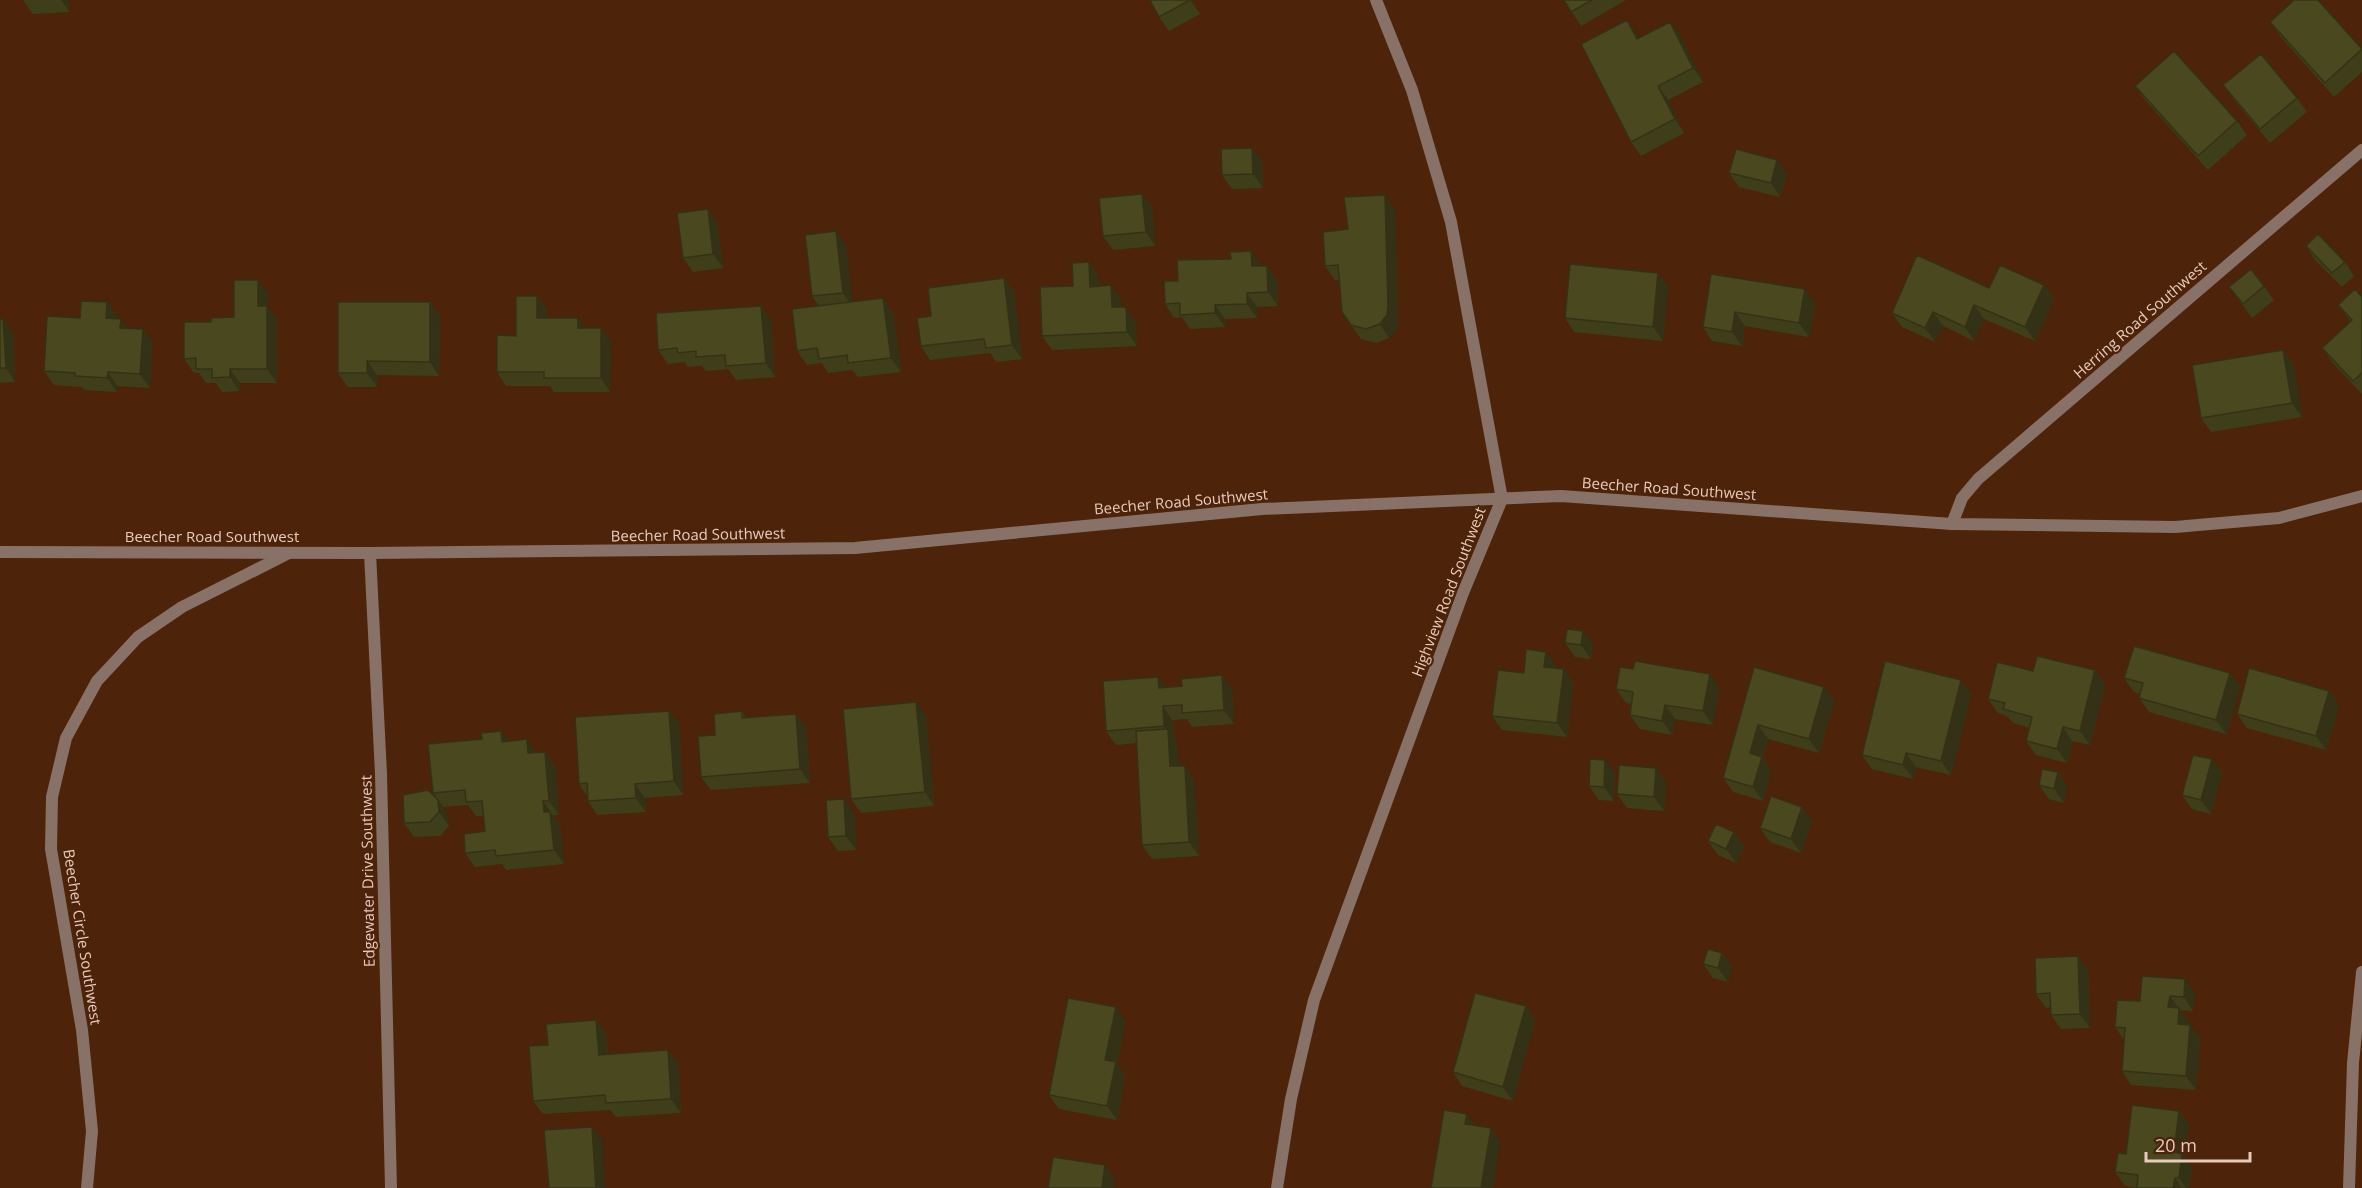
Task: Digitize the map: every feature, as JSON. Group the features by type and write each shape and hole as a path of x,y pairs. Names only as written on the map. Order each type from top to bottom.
{"street":[{"name":"Highview Road Southwest","path":"1277,1188 1291,1099 1314,1000 1463,593 1502,499 1451,222 1412,90 1376,0"},
{"name":"Herring Road Southwest","path":"1952,524 1962,498 1978,479 2362,150"},
{"name":"Beecher Road Southwest","path":"0,552 370,553 855,548 1262,509 1561,496 1952,524 2175,527 2279,518 2362,496"},
{"name":"Beecher Circle Southwest","path":"87,1188 92,1131 81,1022 51,849 52,797 66,738 97,681 138,637 182,607 289,553"},
{"name":"Edgewater Drive Southwest","path":"370,553 381,774 391,1188"},
{"path":"2349,1188 2353,1063 2362,972"}],"building":[{"path":"1150,0 1190,0 1159,17"},
{"path":"1564,0 1592,0 1571,12"},
{"path":"2294,0 2318,0 2362,49 2325,83 2270,22"},
{"path":"1627,20 1637,39 1670,22 1693,68 1658,86 1675,119 1631,142 1581,44"},
{"path":"2174,51 2237,121 2198,156 2135,86"},
{"path":"2261,54 2297,98 2260,129 2223,85"},
{"path":"1252,148 1253,174 1222,175 1221,149"},
{"path":"1736,149 1777,160 1771,183 1729,173"},
{"path":"1142,194 1146,232 1103,236 1099,198"},
{"path":"1385,195 1387,315 1380,324 1366,329 1351,325 1342,312 1338,265 1325,266 1323,232 1348,229 1344,197"},
{"path":"708,209 713,254 683,258 677,213"},
{"path":"836,231 843,293 812,296 805,235"},
{"path":"2318,234 2345,262 2332,273 2306,246"},
{"path":"1251,251 1252,266 1267,266 1268,292 1247,293 1247,304 1215,305 1215,313 1180,315 1180,303 1165,304 1164,281 1178,281 1177,260 1231,259 1230,252"},
{"path":"1917,255 1989,288 2000,265 2044,285 2025,327 1974,305 1965,327 1933,312 1925,328 1892,313"},
{"path":"1089,262 1090,287 1111,285 1112,307 1126,307 1127,332 1042,336 1040,287 1073,286 1072,263"},
{"path":"1570,264 1658,273 1653,327 1565,318"},
{"path":"2251,269 2264,286 2243,304 2229,287"},
{"path":"1711,274 1805,289 1799,323 1735,312 1732,332 1703,327"},
{"path":"1004,278 1012,345 986,348 984,339 921,346 917,318 931,316 928,288"},
{"path":"234,280 258,280 258,306 267,306 267,369 230,369 230,377 212,378 212,369 196,369 196,358 184,359 184,322 211,322 211,318 234,317"},
{"path":"2355,289 2362,297 2362,373 2353,381 2322,348 2352,320 2338,305"},
{"path":"516,296 537,296 537,318 578,318 578,328 601,328 601,378 544,378 544,372 497,372 497,335 516,336"},
{"path":"883,298 891,358 848,363 847,355 819,359 817,348 797,351 792,309"},
{"path":"81,301 107,302 106,318 121,319 120,328 143,329 140,374 108,372 107,378 44,371 47,316 80,318"},
{"path":"338,302 430,302 430,362 367,361 367,373 338,373"},
{"path":"761,306 766,363 726,366 725,355 696,357 696,351 678,353 677,348 658,350 656,313"},
{"path":"0,319 3,319 6,368 0,368"},
{"path":"2283,350 2292,403 2201,418 2192,365"},
{"path":"1567,629 1583,631 1581,645 1565,643"},
{"path":"2134,646 2230,673 2216,720 2139,698 2143,683 2124,678"},
{"path":"1526,649 1546,652 1544,667 1564,669 1557,723 1492,716 1498,670 1524,673"},
{"path":"2037,656 2095,670 2080,731 2063,727 2057,749 2026,741 2032,717 2003,709 2005,703 1988,699 1997,662 2033,671"},
{"path":"1635,661 1710,674 1703,711 1665,705 1662,721 1630,715 1633,692 1616,689 1620,667 1633,669"},
{"path":"1885,661 1961,680 1941,761 1906,753 1903,765 1862,755"},
{"path":"1754,667 1824,687 1809,739 1758,725 1750,753 1762,757 1753,787 1723,778"},
{"path":"2249,668 2329,691 2316,736 2237,714"},
{"path":"1222,675 1224,710 1182,713 1182,705 1163,706 1164,726 1106,731 1103,681 1158,677 1159,688 1182,686 1181,679"},
{"path":"916,702 925,792 851,799 843,709"},
{"path":"669,711 674,781 635,784 636,798 588,801 587,783 579,784 575,717"},
{"path":"742,711 742,718 796,714 800,769 701,777 698,736 715,735 714,714"},
{"path":"1168,729 1170,766 1185,766 1189,842 1142,845 1136,731"},
{"path":"501,731 502,742 527,739 528,753 545,752 549,801 543,801 544,812 550,812 554,850 496,856 495,850 465,853 464,834 485,831 482,801 466,802 465,790 433,793 428,744 482,739 481,733"},
{"path":"2193,755 2212,759 2201,800 2182,795"},
{"path":"1590,759 1605,760 1604,787 1589,786"},
{"path":"1619,765 1656,768 1654,797 1617,794"},
{"path":"2042,769 2058,772 2054,789 2039,785"},
{"path":"428,790 438,800 439,812 430,822 404,823 403,795"},
{"path":"1771,796 1802,807 1791,839 1760,828"},
{"path":"844,799 846,836 828,837 826,800"},
{"path":"1716,824 1734,832 1726,849 1708,841"},
{"path":"1708,949 1722,953 1718,968 1703,964"},
{"path":"2078,956 2080,1014 2051,1015 2050,993 2036,994 2035,958"},
{"path":"2142,976 2185,979 2184,997 2170,996 2168,1007 2179,1008 2178,1024 2190,1025 2186,1076 2122,1071 2125,1028 2115,1027 2117,1000 2140,1001"},
{"path":"1475,993 1526,1006 1503,1087 1453,1072"},
{"path":"1068,998 1116,1007 1105,1060 1116,1062 1107,1106 1049,1095"},
{"path":"596,1020 599,1055 668,1050 671,1099 606,1103 605,1095 533,1101 529,1046 548,1045 546,1024"},
{"path":"2132,1105 2179,1111 2174,1152 2182,1154 2179,1178 2175,1178 2173,1188 2137,1188 2138,1175 2115,1172 2118,1153 2126,1154"},
{"path":"1444,1110 1467,1114 1465,1124 1491,1128 1481,1188 1431,1188"},
{"path":"592,1127 596,1188 549,1188 544,1130"},
{"path":"1053,1157 1105,1165 1102,1188 1048,1188"}]}
